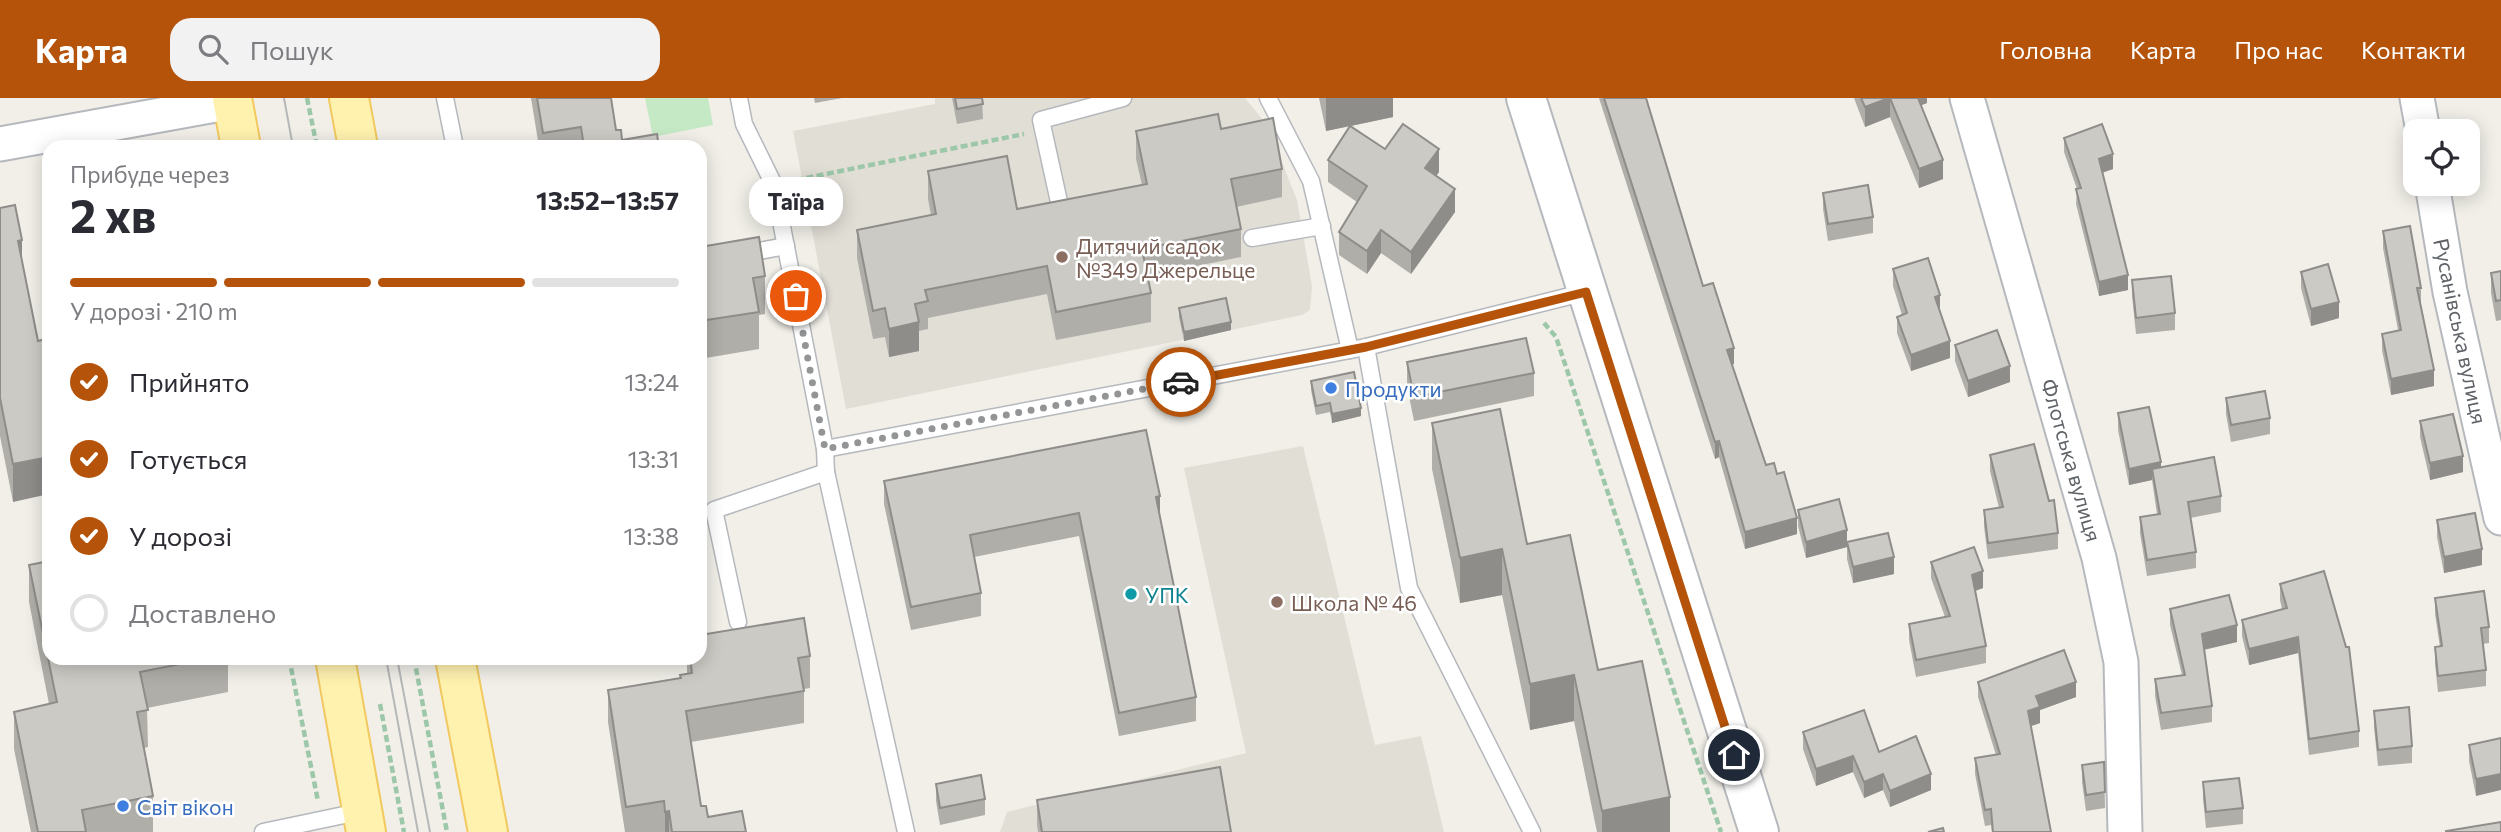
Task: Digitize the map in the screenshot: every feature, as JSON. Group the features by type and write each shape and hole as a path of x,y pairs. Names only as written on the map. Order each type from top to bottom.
{"main road":[{"path":"349,98 357,140"},
{"path":"232,100 240,140"},
{"path":"336,665 365,821"},
{"path":"456,665 488,832"}],"street":[{"path":"1525,98 1759,832"},
{"name":"Флотська вулиця","path":"1967,98 2099,558 2121,662 2124,832"},
{"path":"2417,98 2421,119"},
{"path":"0,144 232,100"},
{"name":"Русанівська вулиця","path":"2434,196 2450,292 2501,518"}],"lane":[{"path":"445,98 454,140"},
{"path":"739,98 744,124 774,185 825,449 826,472 906,832"},
{"path":"1061,211 1041,120 1123,98"},
{"path":"1268,98 1311,181 1358,349 1409,587 1532,832"},
{"path":"1252,239 1322,226"},
{"path":"707,261 786,246"},
{"path":"825,449 1358,349 1586,292"},
{"path":"738,622 714,510 826,472"},
{"path":"263,832 321,820 365,821"}],"path":[{"path":"307,98 316,140"},
{"path":"774,185 1044,130"},
{"path":"1530,307 1556,337 1721,832"},
{"path":"290,665 321,820"},
{"path":"415,665 447,832"},
{"path":"379,698 404,832"}],"shaded area":[{"name":"Дитячий садок №349 Джерельце","path":"935,98 1245,98 1267,125 1297,200 1312,286 1310,310 1302,315 846,409 793,131 935,104"},
{"name":"Школа № 46","path":"1303,446 1375,745 1421,736 1444,832 1000,832 1007,812 1246,753 1184,468"}],"green space":[{"path":"645,98 708,98 713,125 653,137"}],"building":[{"path":"537,98 611,98 616,130 621,130 622,140 583,140 581,127 543,133"},
{"path":"955,98 982,98 983,104 957,109"},
{"path":"1604,98 1646,98 1703,286 1713,283 1734,348 1727,350 1766,465 1774,463 1777,474 1784,472 1797,518 1745,532 1719,441 1715,442"},
{"path":"1861,98 1889,98 1865,107"},
{"path":"1890,98 1918,98 1943,160 1919,169"},
{"path":"1218,114 1221,129 1273,118 1282,169 1231,179 1241,229 1142,249 1151,293 1056,312 1047,266 925,290 928,301 915,304 919,322 889,329 885,308 873,311 857,230 936,214 928,171 1007,156 1017,209 1147,184 1136,131"},
{"path":"1403,124 1439,149 1425,168 1455,189 1411,252 1381,230 1367,251 1339,232 1367,186 1328,160 1350,126 1385,149"},
{"path":"2102,124 2113,154 2099,159 2128,275 2099,282 2076,189 2081,188 2064,138"},
{"path":"657,134 658,140 622,140"},
{"path":"1868,185 1873,217 1828,224 1823,193"},
{"path":"15,205 22,240 18,241 38,341 42,340 42,458 13,464 0,398 0,208"},
{"path":"2410,226 2421,288 2417,288 2434,370 2391,379 2382,334 2401,330 2383,231"},
{"path":"759,237 765,276 753,278 759,312 707,320 707,246"},
{"path":"1928,258 1940,295 1935,297 1950,341 1911,355 1897,317 1907,313 1893,269"},
{"path":"2328,264 2339,302 2311,309 2301,272"},
{"path":"2501,271 2501,300 2496,301 2491,273"},
{"path":"2171,276 2175,313 2136,318 2132,280"},
{"path":"1226,298 1231,322 1184,332 1179,308"},
{"path":"1997,330 2010,366 1968,381 1955,345"},
{"path":"1526,338 1534,373 1414,397 1407,362"},
{"path":"1354,372 1361,408 1332,414 1330,403 1316,406 1311,381"},
{"path":"2265,391 2270,418 2231,425 2226,398"},
{"path":"2149,407 2161,462 2129,469 2118,413"},
{"path":"1500,409 1527,544 1570,535 1598,670 1642,661 1670,797 1602,811 1574,675 1530,684 1502,549 1460,558 1432,423"},
{"path":"2453,414 2463,456 2430,463 2420,421"},
{"name":"УПК","path":"1146,430 1160,496 1156,497 1196,697 1119,713 1079,513 970,535 981,593 911,607 884,481"},
{"path":"2034,444 2049,501 2054,500 2058,533 1988,543 1984,510 2003,507 1990,455"},
{"path":"2214,457 2221,496 2188,502 2196,552 2147,560 2140,517 2160,514 2152,469"},
{"path":"1839,499 1847,530 1806,542 1798,510"},
{"path":"2475,513 2482,549 2444,557 2437,520"},
{"path":"1888,533 1894,557 1853,567 1847,542"},
{"path":"1974,547 1983,571 1972,575 1986,646 1916,660 1909,624 1950,616 1931,562"},
{"path":"42,562 42,629 29,565"},
{"path":"2324,571 2346,647 2349,647 2359,731 2309,739 2298,637 2249,649 2242,620 2287,608 2280,584"},
{"path":"2484,591 2489,627 2481,628 2486,670 2438,676 2435,647 2442,646 2435,598"},
{"path":"2229,595 2237,625 2202,634 2212,706 2161,713 2155,679 2185,675 2170,609"},
{"path":"804,618 810,656 798,658 804,691 686,711 701,806 706,806 708,817 742,811 746,832 672,832 669,811 665,812 664,801 626,807 608,690 681,678 680,675 692,673 691,665 707,665 707,634"},
{"path":"2064,650 2076,682 2036,696 2040,707 2028,711 2051,832 1993,832 1991,809 1985,810 1975,758 2000,754 1978,682"},
{"path":"49,665 175,665 140,672 148,710 137,712 153,796 82,810 86,832 38,832 14,712 57,702"},
{"path":"2409,707 2412,746 2378,750 2374,711"},
{"path":"1864,710 1879,752 1916,736 1931,774 1890,791 1883,774 1864,782 1853,756 1816,769 1803,732"},
{"path":"2501,738 2501,774 2476,779 2469,745"},
{"path":"2104,762 2105,792 2086,795 2082,765"},
{"path":"1220,767 1231,832 1042,832 1037,800"},
{"path":"981,775 985,799 940,808 936,784"},
{"path":"2239,778 2243,808 2206,812 2203,782"},
{"path":"2501,822 2501,832 2446,832 2446,831"},
{"path":"1943,828 1944,832 1928,832"}],"tram line":[{"path":"284,98 292,140"},
{"path":"387,665 418,832"},
{"path":"398,665 430,832"}],"way so far":[{"path":"796,296 825,449 1181,382"}],"place":[{"name":"Дитячий садок №349 Джерельце","path":"1062,257"},
{"name":"Таїра","path":"796,296"},
{"name":"Продукти","path":"1331,388"},
{"name":"УПК","path":"1131,594"},
{"name":"Школа № 46","path":"1277,602"},
{"name":"Світ вікон","path":"123,806"}],"route":[{"path":"1181,382 1366,347 1586,292 1734,755"}]}
